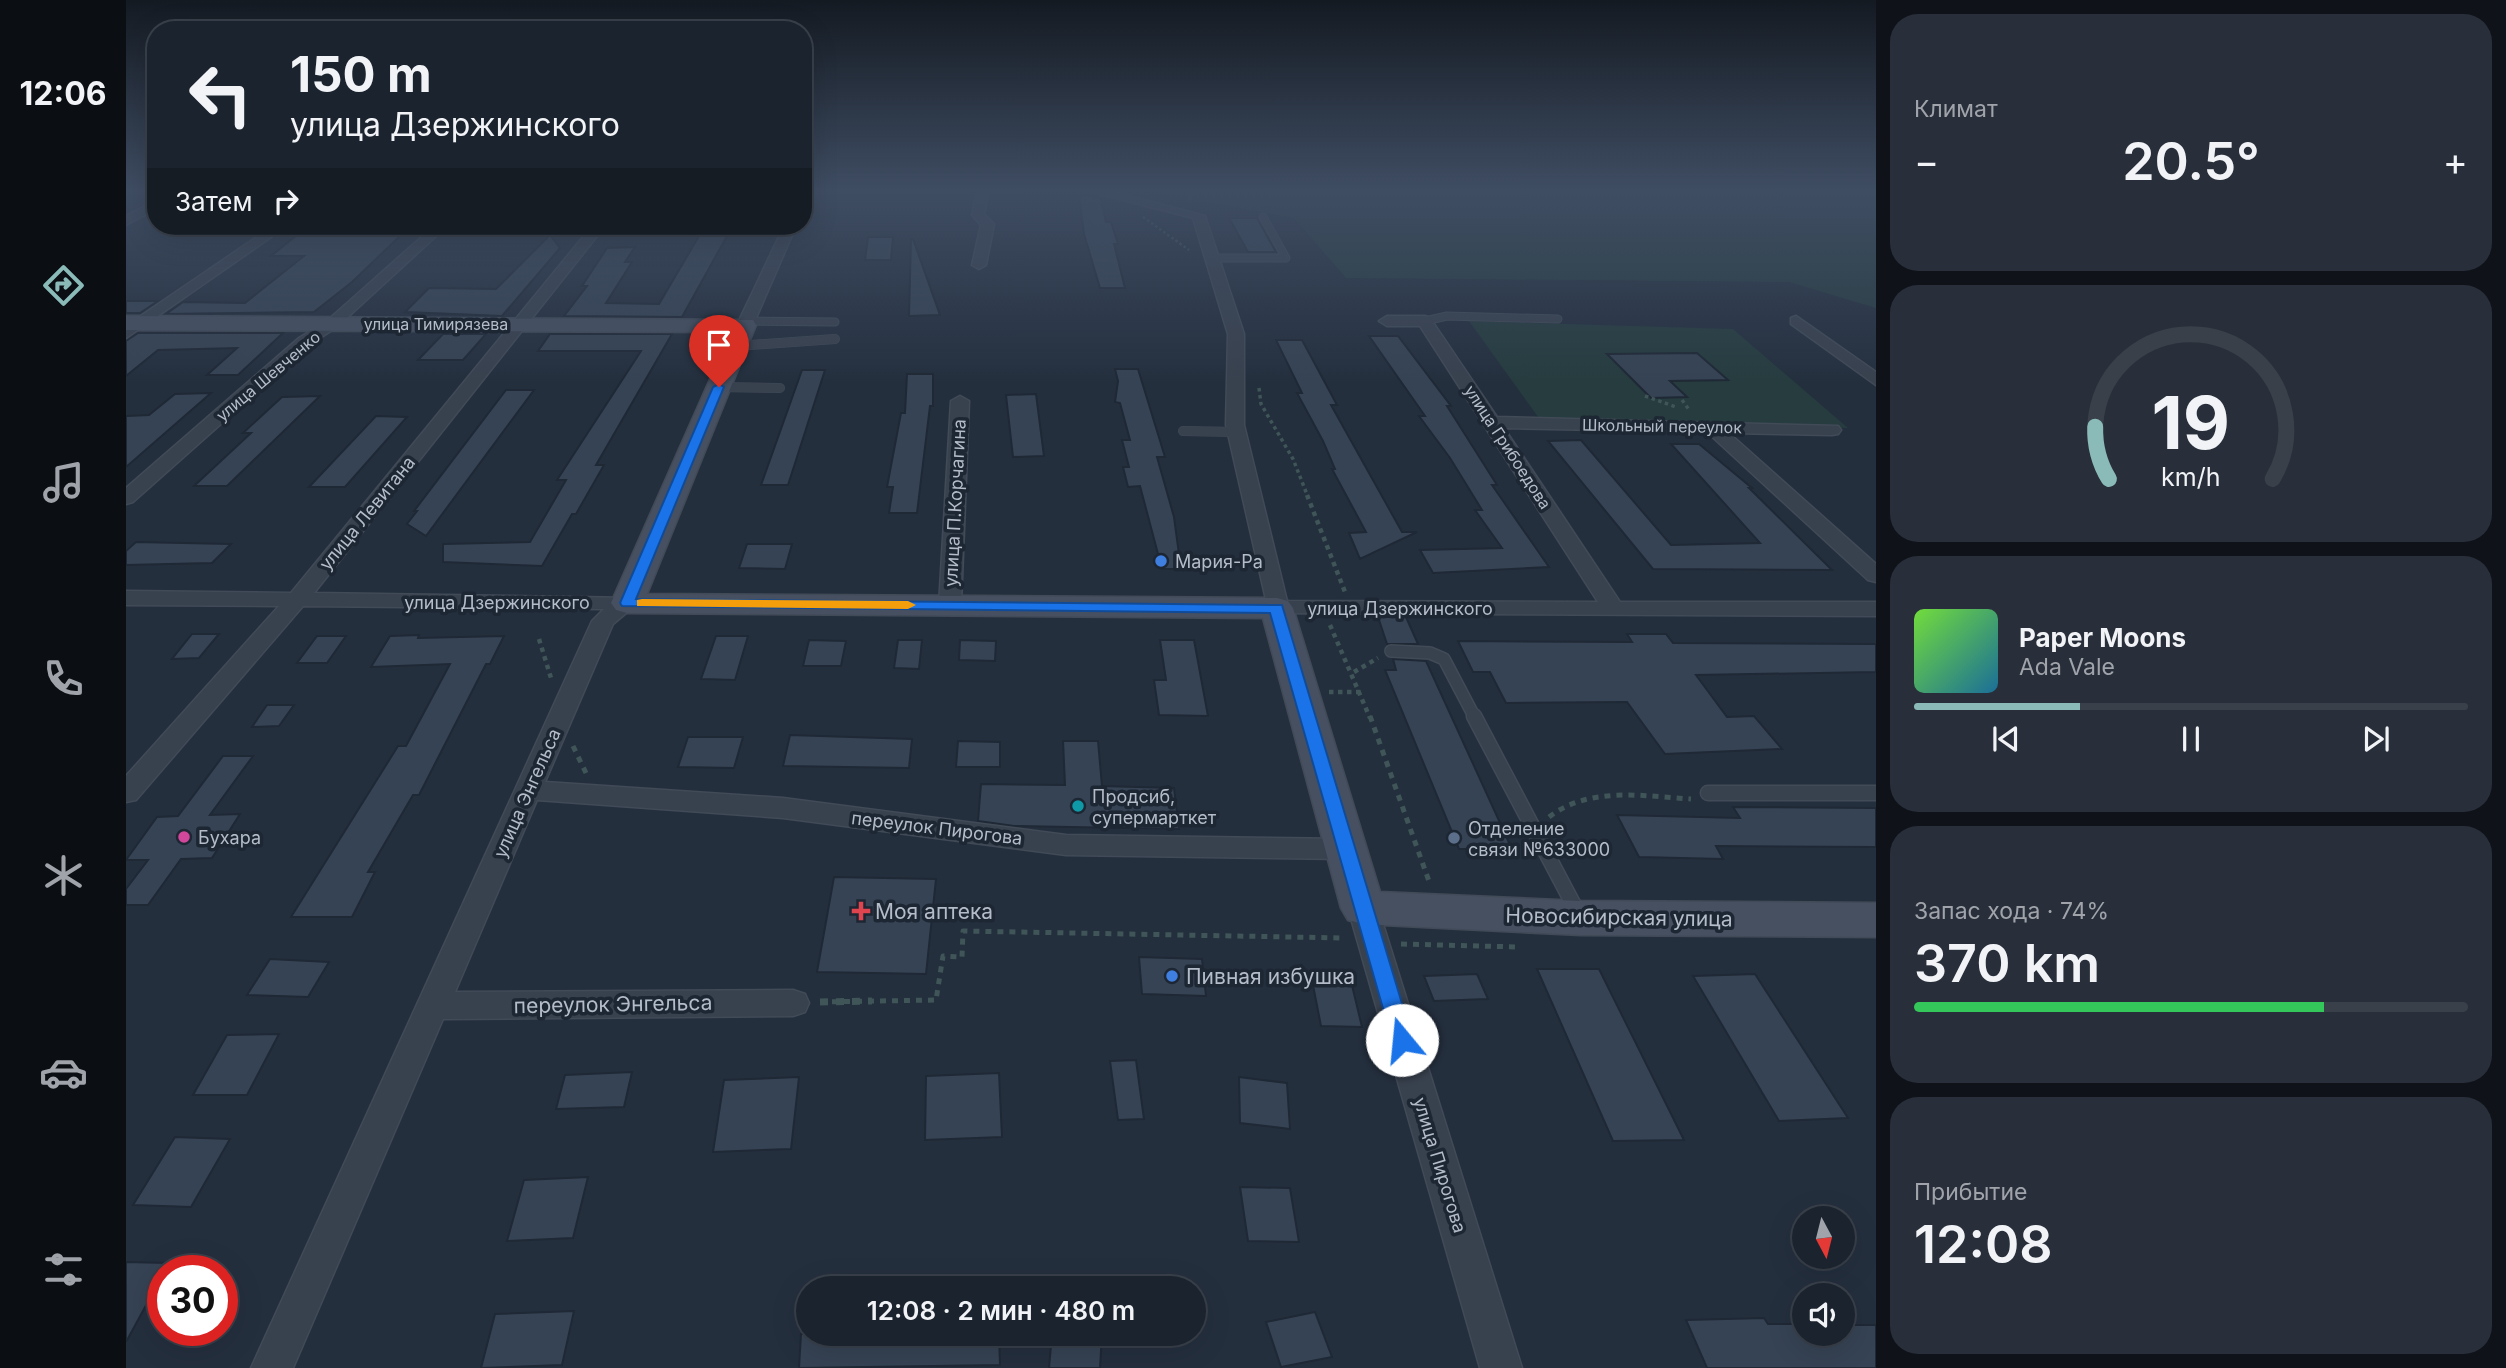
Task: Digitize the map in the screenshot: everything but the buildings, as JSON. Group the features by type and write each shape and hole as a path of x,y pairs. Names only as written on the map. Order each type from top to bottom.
{"street":[{"path":"131,326 239,254"},
{"name":"улица Шевченко","path":"126,498 305,341 333,323 410,254"},
{"name":"улица Левитана","path":"126,793 297,600 577,254"},
{"name":"улица Энгельса","path":"272,1368 603,621 627,603 778,254"},
{"path":"979,265 981,254"},
{"name":"улица Пирогова","path":"1212,254 1236,334 1236,432 1276,608 1348,849 1367,923 1501,1368"},
{"path":"1387,321 1425,321"},
{"name":"улица Грибоедова","path":"1425,321 1612,606"},
{"path":"1796,321 1876,380"},
{"name":"улица Тимирязева","path":"131,326 522,324 743,331"},
{"name":"улица П.Корчагина","path":"950,605 960,401"},
{"name":"Школьный переулок","path":"1492,422 1832,430"},
{"path":"1713,428 1876,575"},
{"name":"улица Дзержинского","path":"126,598 1276,608 1612,606 1876,609"},
{"name":"переулок Пирогова","path":"528,790 783,808 1066,845 1348,849"},
{"name":"Новосибирская улица","path":"1367,923 1581,918 1876,920"},
{"name":"переулок Энгельса","path":"432,1006 793,1003"}],"lane":[{"path":"1213,258 1286,258 1284,254"},
{"path":"1425,321 1447,316 1558,318"},
{"path":"743,331 835,322"},
{"path":"743,331 835,339"},
{"path":"719,387 780,388"},
{"path":"1184,431 1236,432"},
{"path":"1391,651 1430,653 1444,659 1581,918"},
{"path":"1708,793 1876,793"}],"path":[{"path":"1200,254 1213,258"},
{"path":"1236,345 1249,349 1254,354 1261,404 1293,459 1352,608"},
{"path":"1645,396 1696,416"},
{"path":"1322,608 1354,672 1430,884"},
{"path":"1354,672 1391,651"},
{"path":"1536,831 1559,806 1583,798 1626,796 1712,800 1708,793"},
{"path":"793,1003 936,1000 943,956 962,957 963,931 1367,923"}],"green space":[{"path":"1325,254 1876,254 1876,308 1789,282 1346,278"},
{"path":"1469,321 1733,329 1848,428 1541,421"}],"slow traffic":[{"path":"642,603 908,605"}],"place":[{"name":"Мария-Ра","path":"1161,561"},
{"name":"Продсиб, супермарткет","path":"1078,806"},
{"name":"Бухара","path":"184,837"},
{"name":"Отделение связи №633000","path":"1454,838"},
{"name":"Моя аптека","path":"861,911"},
{"name":"Пивная избушка","path":"1172,976"}],"route":[{"path":"719,387 627,603 1276,608 1402,1040"}]}
